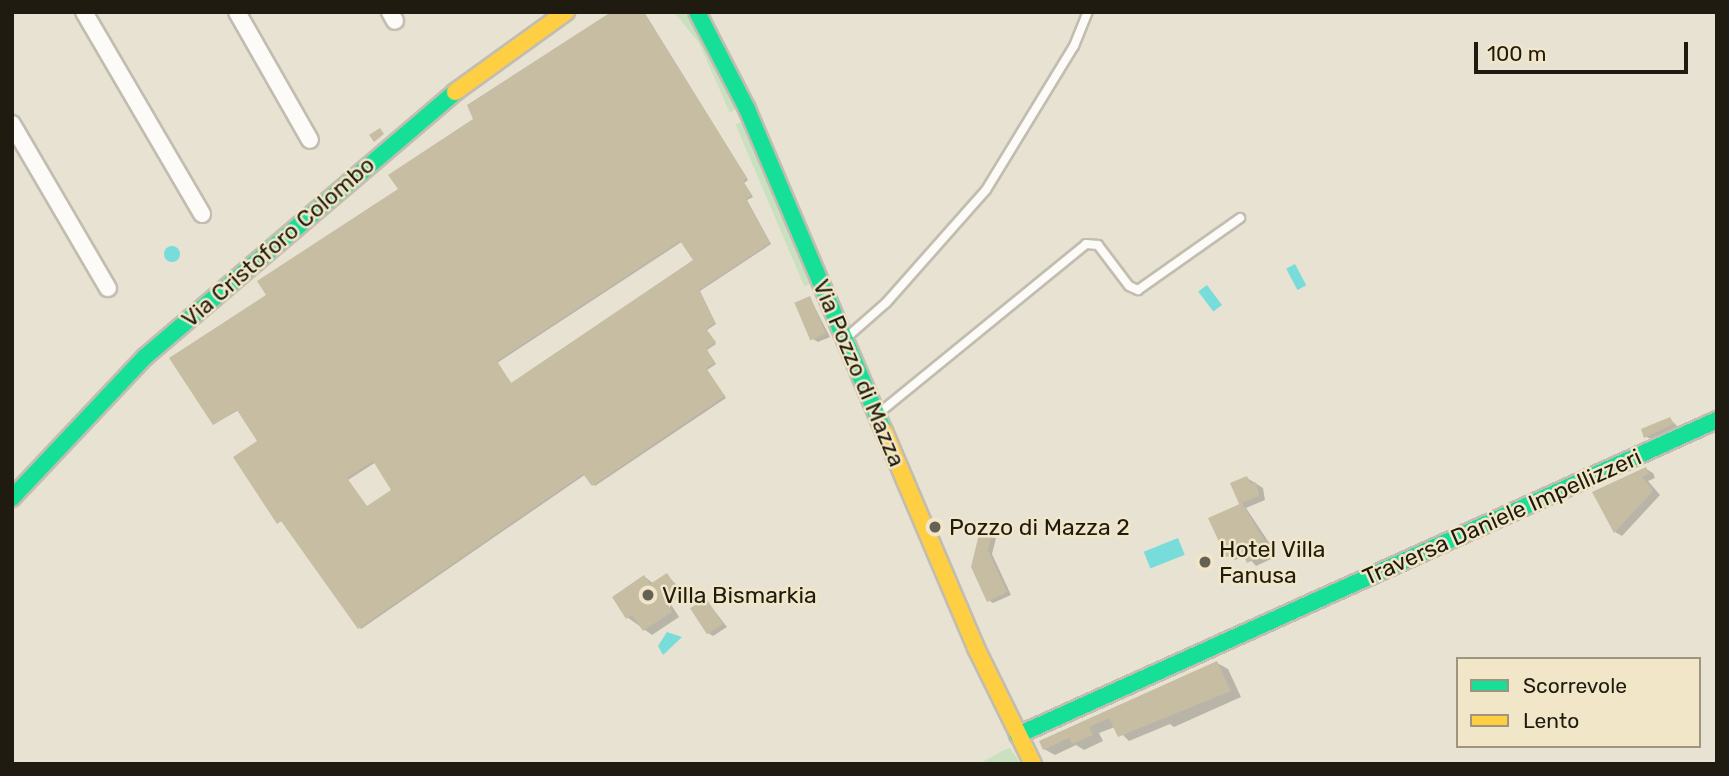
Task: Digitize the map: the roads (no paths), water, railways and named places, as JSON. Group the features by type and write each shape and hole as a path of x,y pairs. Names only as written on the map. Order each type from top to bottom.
{"street":[{"path":"84,12 202,214"},
{"path":"237,12 310,140"},
{"name":"Via Cristoforo Colombo","path":"12,498 145,357 451,95 566,12"},
{"name":"Via Pozzo di Mazza","path":"697,12 720,48 877,415 1033,764"},
{"path":"12,124 108,288"},
{"name":"Traversa Daniele Impellizzeri","path":"1018,735 1717,420"}],"lane":[{"path":"844,339 879,311 986,190 1074,46 1088,12"},
{"path":"877,415 1086,244 1098,245 1129,286 1138,290 1240,218"}],"water":[{"path":"169,246 175,246 180,254 178,260 169,262 164,257 164,251"},
{"path":"1295,264 1306,285 1297,290 1286,269"},
{"path":"1207,285 1222,305 1213,312 1198,292"},
{"path":"1178,538 1185,555 1150,569 1144,552"},
{"path":"667,632 682,637 663,655 658,646"}],"place":[{"name":"Pozzo di Mazza 2","path":"935,527"},
{"name":"Hotel Villa Fanusa","path":"1205,562"},
{"name":"Villa Bismarkia","path":"648,595"}]}
